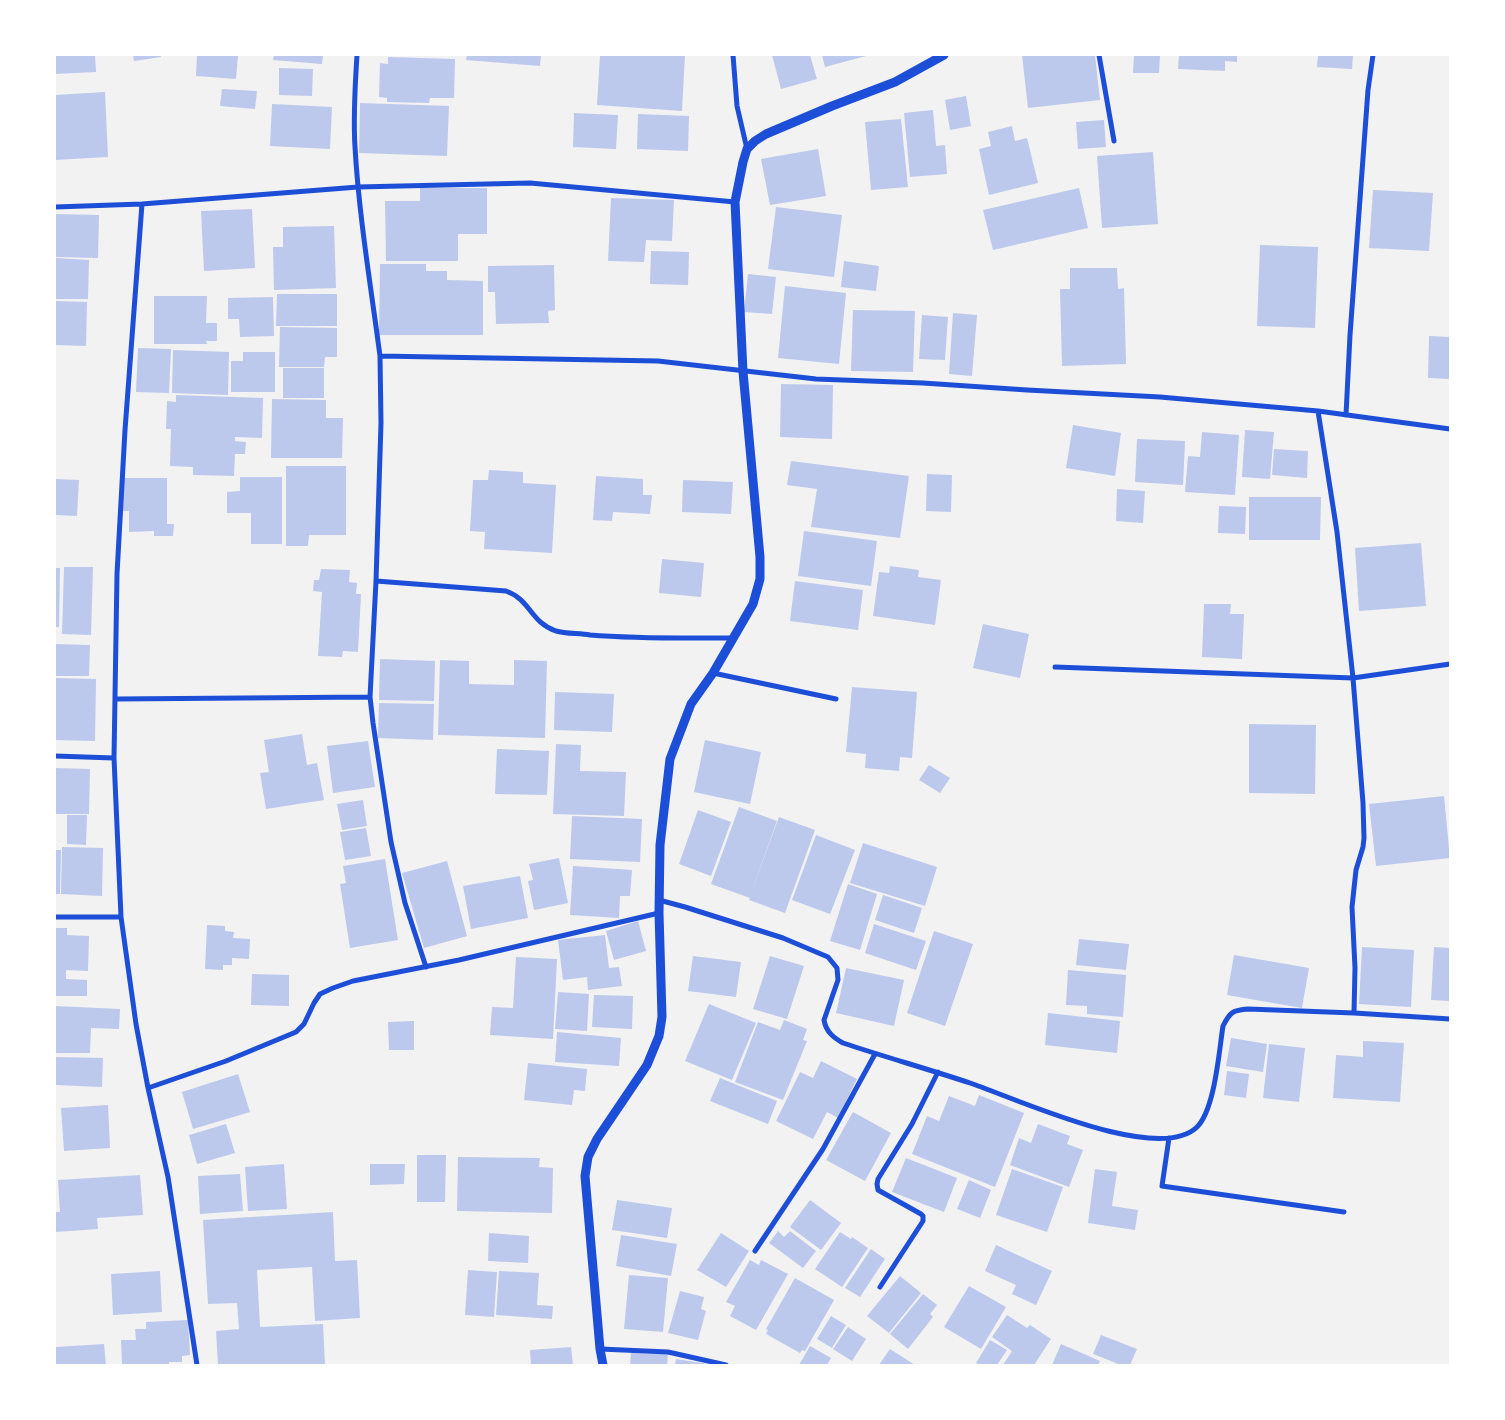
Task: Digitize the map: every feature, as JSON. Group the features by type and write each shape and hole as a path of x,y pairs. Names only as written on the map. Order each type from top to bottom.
{"street":[{"path":"357,55 354,110 358,187 380,356 381,423 370,697 391,842 404,903 426,967"},
{"path":"734,55 736,106 747,149"},
{"path":"603,1365 585,1176 588,1157 597,1139 647,1065 659,1036 662,1017 659,913 660,845 670,759 692,704 714,673 753,604 760,579 760,557 743,372 735,202 743,162 747,149 766,134 895,82 931,59 944,55"},
{"path":"1099,55 1114,141"},
{"path":"1346,416 1368,90 1373,55"},
{"path":"55,207 142,204 358,187 530,183 735,202"},
{"path":"142,204 125,430 118,555 114,758 121,917 136,1024 168,1177 197,1365"},
{"path":"380,356 658,361 816,379 923,383 1160,397 1318,411 1450,429"},
{"path":"1318,411 1337,532 1353,678 1364,838 1356,870 1352,907 1355,968 1354,1013"},
{"path":"376,581 506,591 516,594 523,600 534,617 543,625 557,631 613,637 733,638"},
{"path":"1055,667 1353,678 1450,664"},
{"path":"714,673 836,699"},
{"path":"116,699 370,697"},
{"path":"55,756 114,758"},
{"path":"659,900 783,938 828,957 836,968 838,980 824,1020 825,1027 834,1038 844,1043 995,1091 1058,1116 1112,1132 1147,1139 1185,1135 1197,1127 1205,1115 1212,1096 1223,1026 1232,1012 1248,1009 1450,1018"},
{"path":"148,1088 226,1061 296,1032 304,1024 320,994 352,981 426,967 659,913"},
{"path":"55,917 121,917"},
{"path":"755,1251 823,1149 875,1054"},
{"path":"880,1287 923,1221 923,1216 878,1190 878,1180 912,1124 938,1072"},
{"path":"1169,1138 1162,1186 1344,1212"},
{"path":"600,1349 668,1352 726,1365"}],"building":[{"path":"55,55 95,55 96,72 55,74"},
{"path":"133,55 160,55 161,57 134,61"},
{"path":"197,55 238,55 236,79 196,76"},
{"path":"274,55 323,55 322,64 273,60"},
{"path":"467,55 541,55 540,66 466,60"},
{"path":"600,55 685,55 682,111 597,105"},
{"path":"772,55 810,55 817,79 781,89"},
{"path":"822,55 866,55 866,56 825,67"},
{"path":"1022,55 1095,55 1100,100 1028,108"},
{"path":"1134,55 1160,55 1159,73 1133,73"},
{"path":"1179,55 1237,55 1237,62 1225,61 1225,71 1178,69"},
{"path":"1318,55 1353,55 1352,69 1317,67"},
{"path":"388,57 455,59 454,98 430,98 429,103 387,102 387,98 379,97 380,63 388,64"},
{"path":"279,68 313,69 312,96 279,95"},
{"path":"222,89 257,91 255,109 220,106"},
{"path":"105,92 108,157 55,160 55,95"},
{"path":"966,96 971,126 950,130 945,100"},
{"path":"360,103 449,106 447,156 359,153"},
{"path":"272,104 332,107 330,149 270,146"},
{"path":"933,110 936,146 945,145 947,174 910,177 904,113"},
{"path":"574,113 618,115 616,149 573,147"},
{"path":"638,114 689,116 688,151 637,149"},
{"path":"901,119 908,187 871,190 865,122"},
{"path":"1104,120 1106,147 1078,149 1076,122"},
{"path":"1012,126 1015,141 1027,138 1038,183 989,195 979,149 991,146 988,132"},
{"path":"818,149 826,196 770,205 761,159"},
{"path":"1153,152 1158,224 1102,228 1097,156"},
{"path":"420,188 487,188 487,234 458,234 458,261 386,261 385,201 420,201"},
{"path":"1079,188 1088,228 993,250 983,210"},
{"path":"1373,190 1433,193 1429,251 1369,248"},
{"path":"611,198 674,200 672,241 646,240 644,262 608,261"},
{"path":"776,207 842,215 834,277 768,269"},
{"path":"252,209 255,268 204,271 201,211"},
{"path":"55,214 99,215 98,258 55,257"},
{"path":"334,226 336,288 274,290 273,247 283,247 283,227"},
{"path":"1260,245 1318,247 1315,328 1257,326"},
{"path":"651,251 689,252 688,285 650,284"},
{"path":"55,258 89,260 88,299 55,299"},
{"path":"844,261 879,266 876,291 841,287"},
{"path":"380,264 426,264 426,271 447,271 447,280 483,281 483,335 379,335"},
{"path":"554,265 555,310 548,311 549,323 496,324 495,292 488,292 488,266"},
{"path":"1070,268 1117,268 1118,289 1124,288 1126,364 1062,366 1060,289 1070,289"},
{"path":"748,274 776,277 772,314 744,312"},
{"path":"785,286 846,293 839,364 778,358"},
{"path":"277,294 337,294 337,326 276,326"},
{"path":"154,296 207,296 206,323 217,323 217,341 206,341 207,344 154,344"},
{"path":"273,297 274,336 240,337 239,319 228,319 228,298"},
{"path":"55,301 87,302 86,346 55,345"},
{"path":"853,310 915,311 913,372 851,371"},
{"path":"953,313 977,315 972,376 949,374"},
{"path":"922,315 948,317 945,360 919,359"},
{"path":"280,327 337,328 337,357 325,357 324,367 279,367"},
{"path":"1429,336 1450,337 1450,379 1428,378"},
{"path":"138,348 171,349 169,393 136,392"},
{"path":"173,350 229,352 228,395 172,393"},
{"path":"243,352 275,352 275,392 231,392 231,361 243,361"},
{"path":"283,368 324,368 324,398 283,398"},
{"path":"781,384 833,385 832,439 780,437"},
{"path":"176,395 263,398 262,438 235,437 235,441 246,442 245,454 235,454 234,476 193,475 193,467 170,466 171,429 166,429 167,401 176,402"},
{"path":"272,399 326,400 326,418 343,418 342,458 271,458"},
{"path":"1073,425 1121,433 1115,476 1066,468"},
{"path":"1245,430 1274,432 1270,479 1242,477"},
{"path":"1202,432 1239,435 1235,495 1185,492 1188,456 1200,457"},
{"path":"1137,439 1185,441 1183,485 1135,482"},
{"path":"1274,449 1308,451 1307,478 1272,475"},
{"path":"791,461 909,476 900,538 811,527 817,489 787,485"},
{"path":"286,466 346,466 346,535 309,535 308,546 286,546"},
{"path":"489,470 523,472 523,483 556,485 552,553 484,549 485,532 470,531 473,480 488,480"},
{"path":"927,474 952,475 951,512 926,511"},
{"path":"596,476 643,479 643,495 652,495 650,514 613,512 612,521 593,520"},
{"path":"240,477 282,477 282,544 251,544 251,513 227,513 227,492 240,491"},
{"path":"123,478 167,478 167,524 174,524 173,536 154,536 154,531 129,532 129,511 123,511"},
{"path":"55,479 79,480 77,516 55,515"},
{"path":"683,480 733,482 731,514 682,512"},
{"path":"1117,489 1145,491 1143,523 1116,521"},
{"path":"1249,497 1321,497 1320,540 1249,540"},
{"path":"1219,506 1246,507 1245,534 1218,533"},
{"path":"804,531 877,541 871,586 798,576"},
{"path":"1421,543 1426,606 1359,611 1355,548"},
{"path":"662,559 704,563 701,597 659,593"},
{"path":"890,566 919,570 918,577 941,580 935,625 873,616 879,572 889,573"},
{"path":"64,567 93,567 91,635 62,634"},
{"path":"55,568 60,568 59,627 55,627"},
{"path":"321,569 350,570 349,582 357,583 356,594 361,594 358,652 343,651 342,657 318,656 322,592 313,591 314,580 319,580"},
{"path":"795,581 863,590 858,630 790,621"},
{"path":"1204,604 1231,604 1230,614 1244,614 1242,659 1202,657"},
{"path":"983,624 1029,634 1020,678 973,668"},
{"path":"55,644 90,645 89,676 55,676"},
{"path":"380,659 435,661 434,701 379,700"},
{"path":"440,660 469,661 469,684 514,685 514,660 547,661 545,738 438,735"},
{"path":"55,678 96,679 95,741 55,740"},
{"path":"852,687 917,692 912,758 900,757 899,771 865,768 866,754 846,752"},
{"path":"555,692 614,694 612,732 554,730"},
{"path":"379,703 434,704 433,740 378,738"},
{"path":"1249,724 1316,725 1315,794 1249,793"},
{"path":"302,734 307,765 317,763 324,800 266,809 260,773 269,772 264,740"},
{"path":"705,740 761,752 750,804 694,792"},
{"path":"368,741 375,787 333,793 327,746"},
{"path":"556,744 581,745 580,771 626,772 624,816 553,814"},
{"path":"497,749 549,751 547,795 495,794"},
{"path":"929,765 950,778 940,793 919,780"},
{"path":"55,768 90,769 89,814 55,814"},
{"path":"1444,796 1450,858 1376,866 1369,804"},
{"path":"363,800 367,826 342,830 337,804"},
{"path":"739,807 777,821 750,896 779,817 815,830 785,913 711,884"},
{"path":"698,810 731,822 711,876 679,864"},
{"path":"67,815 87,815 86,845 67,844"},
{"path":"572,816 642,819 640,862 570,859"},
{"path":"366,828 371,856 345,860 340,832"},
{"path":"816,835 855,850 830,914 792,900"},
{"path":"863,843 937,867 925,906 850,883"},
{"path":"62,847 103,848 102,896 61,894"},
{"path":"55,850 61,850 60,894 55,894"},
{"path":"559,858 568,903 534,910 528,881 533,880 529,864"},
{"path":"385,859 398,940 350,948 340,884 346,883 343,866"},
{"path":"447,861 467,936 424,948 402,873"},
{"path":"573,866 632,870 630,896 620,896 619,918 570,915"},
{"path":"520,876 528,918 471,929 463,886"},
{"path":"848,884 877,894 860,950 830,941"},
{"path":"883,895 922,908 914,933 875,920"},
{"path":"638,921 646,951 614,960 606,931"},
{"path":"874,924 926,941 916,970 865,953"},
{"path":"207,925 225,926 225,931 234,932 233,938 250,939 249,959 232,958 232,965 223,965 223,970 205,969"},
{"path":"55,928 67,928 67,935 89,936 88,971 66,970 66,979 87,980 87,996 55,996"},
{"path":"934,931 973,944 945,1026 907,1013"},
{"path":"605,935 609,968 619,967 622,986 588,990 587,977 563,980 558,940"},
{"path":"1079,939 1129,944 1126,970 1076,965"},
{"path":"1362,947 1414,950 1411,1007 1359,1004"},
{"path":"1434,947 1450,948 1450,1001 1431,1000"},
{"path":"1234,955 1309,968 1302,1008 1227,995"},
{"path":"693,956 741,962 736,997 688,991"},
{"path":"770,956 804,966 787,1019 753,1009"},
{"path":"516,957 557,959 553,1039 490,1035 492,1007 513,1008"},
{"path":"846,968 904,980 894,1026 836,1013"},
{"path":"1068,970 1126,975 1123,1017 1087,1014 1087,1006 1066,1005"},
{"path":"252,974 289,975 289,1006 251,1005"},
{"path":"558,992 589,994 587,1031 555,1029"},
{"path":"594,995 633,996 632,1029 592,1027"},
{"path":"709,1004 756,1023 732,1080 685,1061"},
{"path":"55,1006 120,1009 119,1029 91,1028 90,1053 55,1053"},
{"path":"1048,1013 1120,1021 1117,1053 1045,1045"},
{"path":"784,1020 807,1029 803,1040 807,1041 783,1100 735,1082 758,1022 780,1030"},
{"path":"414,1021 414,1050 389,1050 388,1022"},
{"path":"557,1032 621,1038 619,1066 555,1062"},
{"path":"1231,1038 1267,1044 1263,1072 1226,1066"},
{"path":"1363,1041 1404,1043 1400,1102 1333,1098 1336,1055 1363,1057"},
{"path":"1269,1044 1305,1048 1299,1102 1263,1098"},
{"path":"55,1057 103,1058 102,1087 55,1085"},
{"path":"821,1061 857,1079 838,1118 827,1112 813,1139 776,1121 800,1072 813,1078"},
{"path":"528,1063 587,1069 585,1091 574,1090 572,1105 524,1100"},
{"path":"1227,1071 1249,1074 1246,1098 1224,1095"},
{"path":"238,1074 250,1112 193,1129 182,1092"},
{"path":"720,1078 777,1101 768,1124 710,1101"},
{"path":"979,1095 1024,1113 995,1187 912,1154 927,1116 939,1121 949,1096 975,1106"},
{"path":"108,1105 110,1148 64,1151 61,1108"},
{"path":"853,1112 891,1133 865,1181 826,1160"},
{"path":"226,1124 235,1153 197,1164 189,1135"},
{"path":"1038,1124 1070,1136 1067,1144 1083,1150 1069,1187 1010,1165 1019,1138 1031,1143"},
{"path":"417,1155 446,1155 445,1202 417,1202"},
{"path":"458,1157 540,1158 539,1167 553,1168 552,1213 457,1211"},
{"path":"906,1158 957,1178 944,1212 892,1192"},
{"path":"284,1164 287,1209 248,1211 245,1167"},
{"path":"370,1164 405,1164 404,1184 370,1185"},
{"path":"1012,1169 1063,1187 1047,1232 996,1215"},
{"path":"1095,1169 1117,1172 1112,1206 1138,1210 1135,1230 1088,1223"},
{"path":"240,1174 243,1211 200,1214 198,1176"},
{"path":"140,1175 143,1215 97,1218 98,1229 55,1232 55,1212 60,1212 58,1180"},
{"path":"969,1180 991,1190 980,1218 957,1209"},
{"path":"617,1200 672,1208 667,1238 612,1230"},
{"path":"810,1200 841,1223 821,1250 790,1227"},
{"path":"333,1212 335,1261 357,1260 360,1318 315,1321 312,1267 257,1270 260,1327 323,1324 325,1365 218,1365 216,1331 239,1329 237,1303 208,1304 203,1220"},
{"path":"778,1231 784,1237 790,1231 816,1251 803,1268 769,1243"},
{"path":"840,1232 851,1239 852,1237 868,1248 842,1287 815,1269"},
{"path":"489,1233 529,1236 528,1263 488,1261"},
{"path":"721,1233 749,1251 726,1287 697,1270"},
{"path":"621,1235 677,1244 671,1276 616,1266"},
{"path":"996,1245 1052,1271 1036,1305 1012,1294 1016,1285 985,1271"},
{"path":"871,1249 885,1259 860,1297 845,1288"},
{"path":"750,1260 759,1265 761,1260 788,1274 756,1330 730,1316 735,1306 726,1302"},
{"path":"468,1270 497,1272 494,1317 465,1315"},
{"path":"160,1271 162,1312 113,1315 111,1274"},
{"path":"499,1271 539,1273 537,1305 553,1306 552,1319 496,1315"},
{"path":"629,1275 668,1278 663,1332 624,1329"},
{"path":"900,1276 921,1293 889,1333 867,1316"},
{"path":"795,1278 834,1300 805,1351 802,1350 800,1353 766,1334 768,1330 766,1329"},
{"path":"969,1286 1006,1307 981,1349 944,1327"},
{"path":"680,1291 704,1297 701,1309 706,1311 698,1340 668,1333"},
{"path":"923,1294 937,1305 930,1314 933,1317 908,1349 890,1334"},
{"path":"1007,1315 1027,1328 1030,1325 1051,1339 1034,1365 1003,1365 1012,1351 992,1337"},
{"path":"831,1316 846,1325 832,1348 817,1339"},
{"path":"188,1320 190,1355 182,1356 182,1362 169,1362 169,1365 122,1365 121,1340 136,1340 135,1329 146,1329 146,1322"},
{"path":"848,1327 866,1339 852,1361 833,1349"},
{"path":"1101,1335 1137,1349 1130,1365 1121,1365 1093,1354"},
{"path":"990,1340 1007,1350 997,1365 980,1365 976,1363"},
{"path":"104,1344 106,1365 55,1365 55,1347"},
{"path":"1061,1344 1100,1361 1098,1365 1052,1365"},
{"path":"810,1346 831,1358 827,1365 799,1365"},
{"path":"571,1347 573,1365 531,1365 530,1350"},
{"path":"890,1349 915,1365 879,1365"},
{"path":"631,1353 668,1354 667,1365 630,1365"},
{"path":"676,1359 708,1364 708,1365 675,1365"}]}
